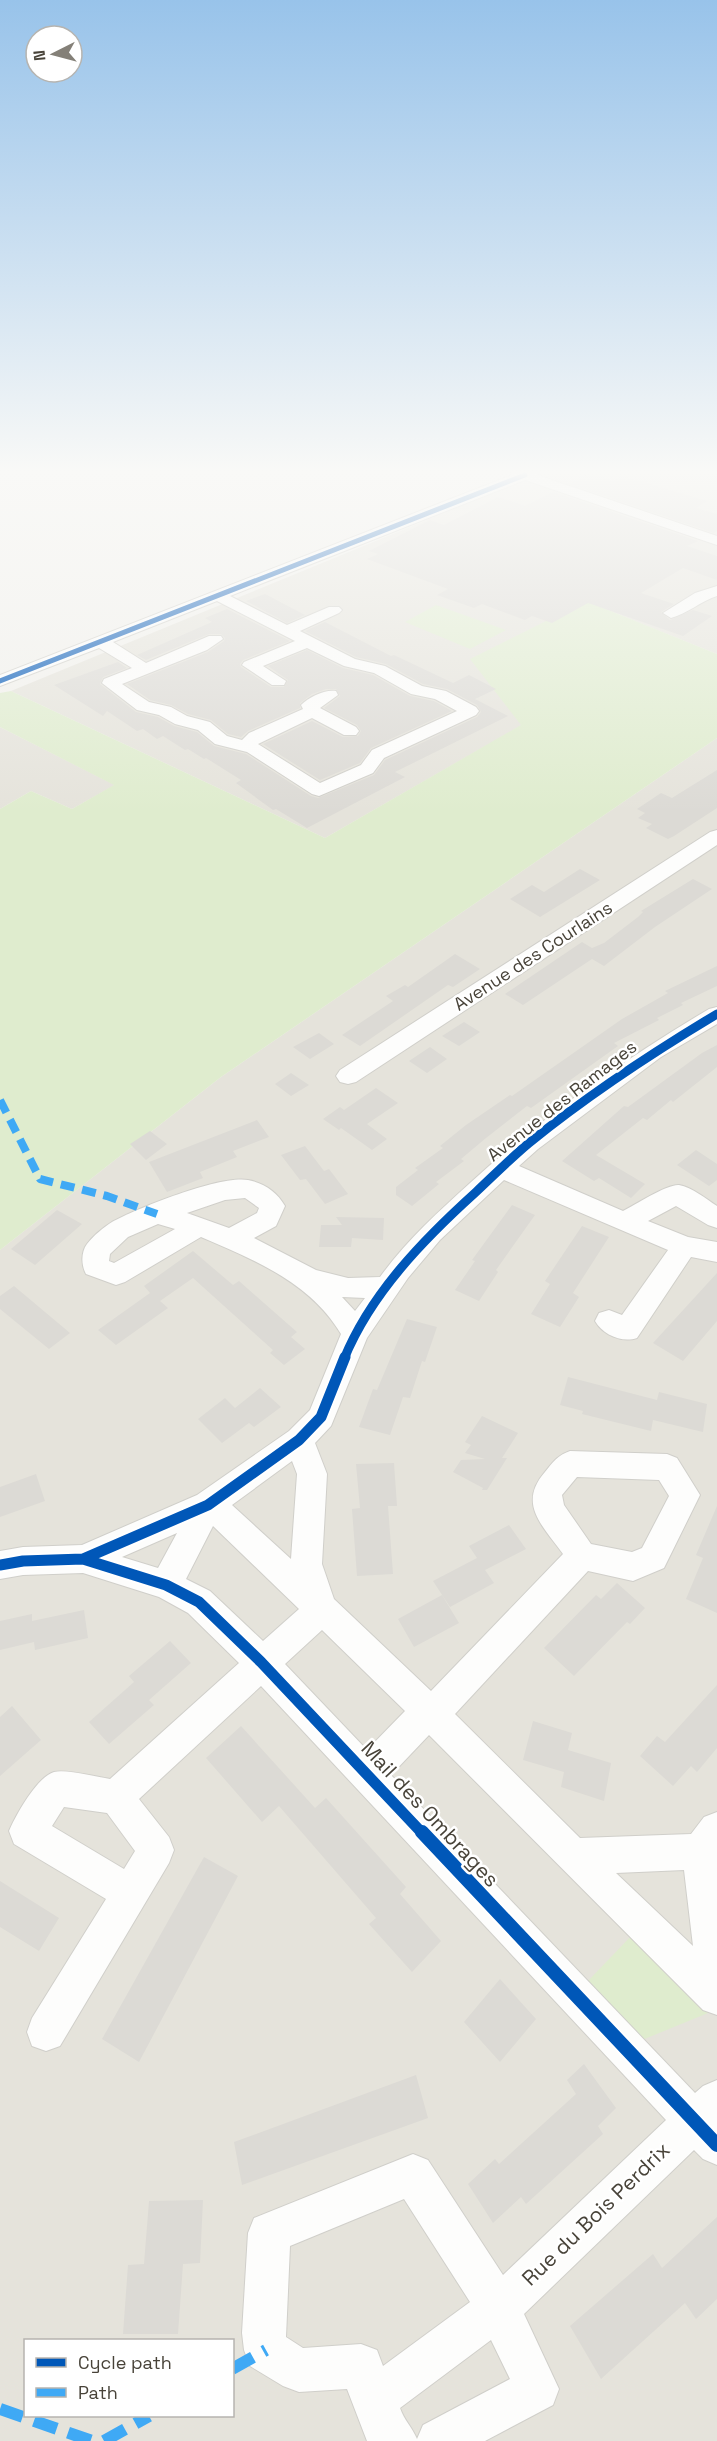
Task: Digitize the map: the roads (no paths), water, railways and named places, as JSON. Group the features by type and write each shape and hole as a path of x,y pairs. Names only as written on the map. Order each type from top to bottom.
{"street":[{"path":"0,681 245,585"},
{"path":"671,613 700,596 717,591"},
{"path":"215,639 201,647 110,683 143,706 165,711 181,720 204,726 221,740 253,748 319,790 367,769 378,754 470,711 440,695 417,690 379,669 350,663 218,596"},
{"path":"287,631 334,610"},
{"path":"100,641 145,669"},
{"path":"278,681 250,665 309,641"},
{"path":"330,695 310,705 312,711 350,731"},
{"path":"246,746 255,737 312,711"},
{"name":"Avenue des Courlains","path":"348,1076 717,836"},
{"name":"Avenue des Ramages","path":"83,1559 208,1505 299,1440 321,1417 355,1333 387,1287 431,1233 529,1143 653,1052 717,1014"},
{"path":"500,1168 624,1222 686,1246 717,1252"},
{"path":"200,1226 116,1275 95,1267 97,1250 119,1230 157,1214 226,1191 246,1188 261,1194 272,1206 267,1220 230,1239"},
{"path":"624,1222 677,1194 717,1218"},
{"path":"157,1214 200,1226 263,1253 309,1279 348,1288 387,1287"},
{"path":"609,1321 627,1330 686,1246"},
{"path":"309,1279 347,1320 355,1333"},
{"path":"299,1440 312,1474 306,1564 322,1609"},
{"path":"166,1585 208,1505 219,1512 429,1712 717,1996"},
{"path":"368,1774 429,1712 441,1704 582,1556"},
{"path":"0,1565 23,1561 83,1559"},
{"name":"Mail des Ombrages","path":"83,1559 166,1585 199,1602 261,1662 710,2123"},
{"path":"116,1797 261,1662 322,1609"},
{"path":"46,2032 156,1851 116,1797 56,1789 27,1831 130,1893"},
{"path":"573,1856 708,1841 717,1989"},
{"name":"Rue du Bois Perdrix","path":"373,2400 500,2308 673,2140 710,2123"},
{"path":"396,2441 387,2434 362,2366 299,2370 266,2350 269,2233 413,2175 500,2308 537,2389 439,2441"}]}
